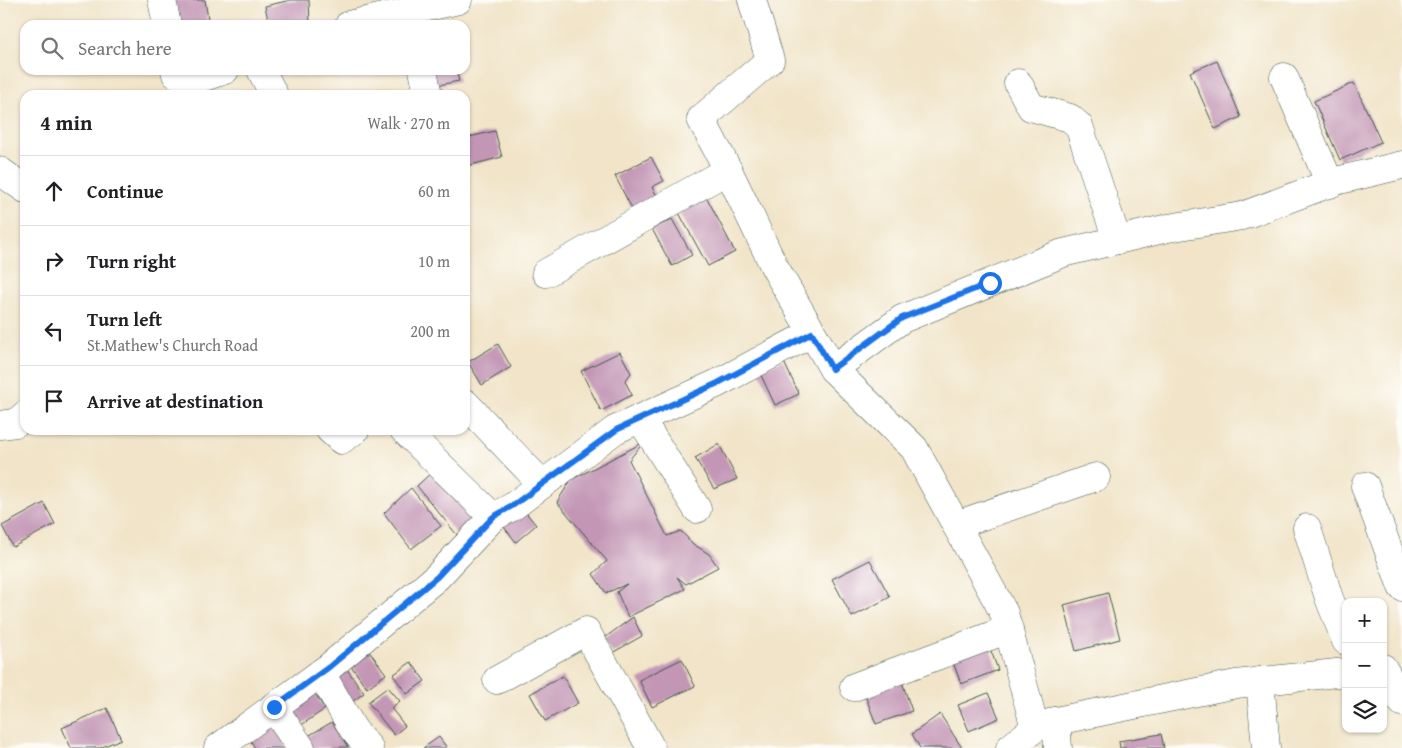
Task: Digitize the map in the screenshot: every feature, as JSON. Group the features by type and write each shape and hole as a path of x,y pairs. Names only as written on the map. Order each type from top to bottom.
{"street":[{"path":"162,0 166,20"},
{"path":"393,20 411,18 458,0"},
{"path":"752,0 770,60 701,119 774,266 832,369 914,448 1004,613 1046,724 1058,748"},
{"path":"178,75 188,80 210,75"},
{"path":"264,75 271,90"},
{"path":"424,75 427,90"},
{"path":"1284,77 1330,184"},
{"path":"1018,83 1031,107 1070,118 1079,126 1117,240"},
{"path":"832,369 902,318 1063,253 1168,228 1242,216 1330,184 1402,165"},
{"path":"546,273 728,170"},
{"path":"0,171 20,185"},
{"path":"218,748 321,673 437,577 493,517 512,506 616,430 718,383 812,333"},
{"path":"470,408 542,484"},
{"path":"640,418 697,509"},
{"path":"0,425 16,423 20,419"},
{"path":"336,435 341,440 348,435"},
{"path":"409,435 493,517"},
{"path":"956,525 1096,477"},
{"path":"1366,486 1402,587"},
{"path":"1307,528 1329,598 1342,631"},
{"path":"854,687 1009,629"},
{"path":"497,680 586,631 652,748"},
{"path":"1387,660 1402,655"},
{"path":"1010,748 1046,724 1236,684 1342,672"},
{"path":"321,673 353,730 369,748"},
{"path":"1387,675 1402,702"},
{"path":"1260,682 1266,748"},
{"path":"274,707 301,748"}],"building":[{"path":"167,0 205,0 208,20 171,20"},
{"path":"291,0 309,0 310,20 268,20 265,6"},
{"path":"1217,61 1241,117 1215,129 1190,72"},
{"path":"431,75 457,75 459,81 434,86"},
{"path":"1354,83 1381,142 1340,160 1314,101"},
{"path":"495,131 502,157 470,165 470,137"},
{"path":"651,157 664,181 652,187 657,196 632,209 615,176"},
{"path":"707,198 735,252 708,266 679,213"},
{"path":"672,219 692,255 672,266 652,229"},
{"path":"498,344 511,367 482,385 470,365 470,361"},
{"path":"620,352 631,373 625,381 632,395 601,411 581,371"},
{"path":"783,360 799,394 775,405 759,371"},
{"path":"644,442 629,460 667,536 681,531 693,544 709,554 718,567 686,584 677,577 685,589 628,617 617,592 627,584 606,593 593,574 607,561 557,502 571,480"},
{"path":"719,444 737,479 714,489 695,458"},
{"path":"436,468 478,516 457,535 417,486"},
{"path":"411,488 441,526 411,549 384,513"},
{"path":"44,503 55,524 13,547 2,526"},
{"path":"523,509 536,525 516,542 503,526"},
{"path":"870,560 890,597 852,617 832,579"},
{"path":"1108,593 1120,639 1076,651 1064,605"},
{"path":"633,617 642,636 612,653 603,639"},
{"path":"987,640 998,670 961,684 950,654"},
{"path":"370,652 386,674 367,688 351,666"},
{"path":"682,659 695,686 652,707 639,680"},
{"path":"411,662 425,681 407,694 393,675"},
{"path":"346,668 364,693 348,705 330,679"},
{"path":"563,676 578,703 545,721 530,694"},
{"path":"902,682 912,711 876,724 865,695"},
{"path":"388,687 400,701 391,708 405,726 394,735 368,702"},
{"path":"313,691 325,709 297,728 284,709"},
{"path":"988,693 999,718 969,731 958,705"},
{"path":"107,708 121,739 100,748 71,748 62,728"},
{"path":"940,714 962,748 920,748 912,734"},
{"path":"275,722 290,742 283,748 255,748 250,740"},
{"path":"332,722 348,747 309,748 303,739"},
{"path":"1161,734 1164,748 1120,748 1119,741"},
{"path":"439,737 447,748 423,748"}],"route":[{"path":"274,707 329,667 437,577 493,517 512,506 616,430 718,383 812,333 832,369 902,318 990,283"}]}
